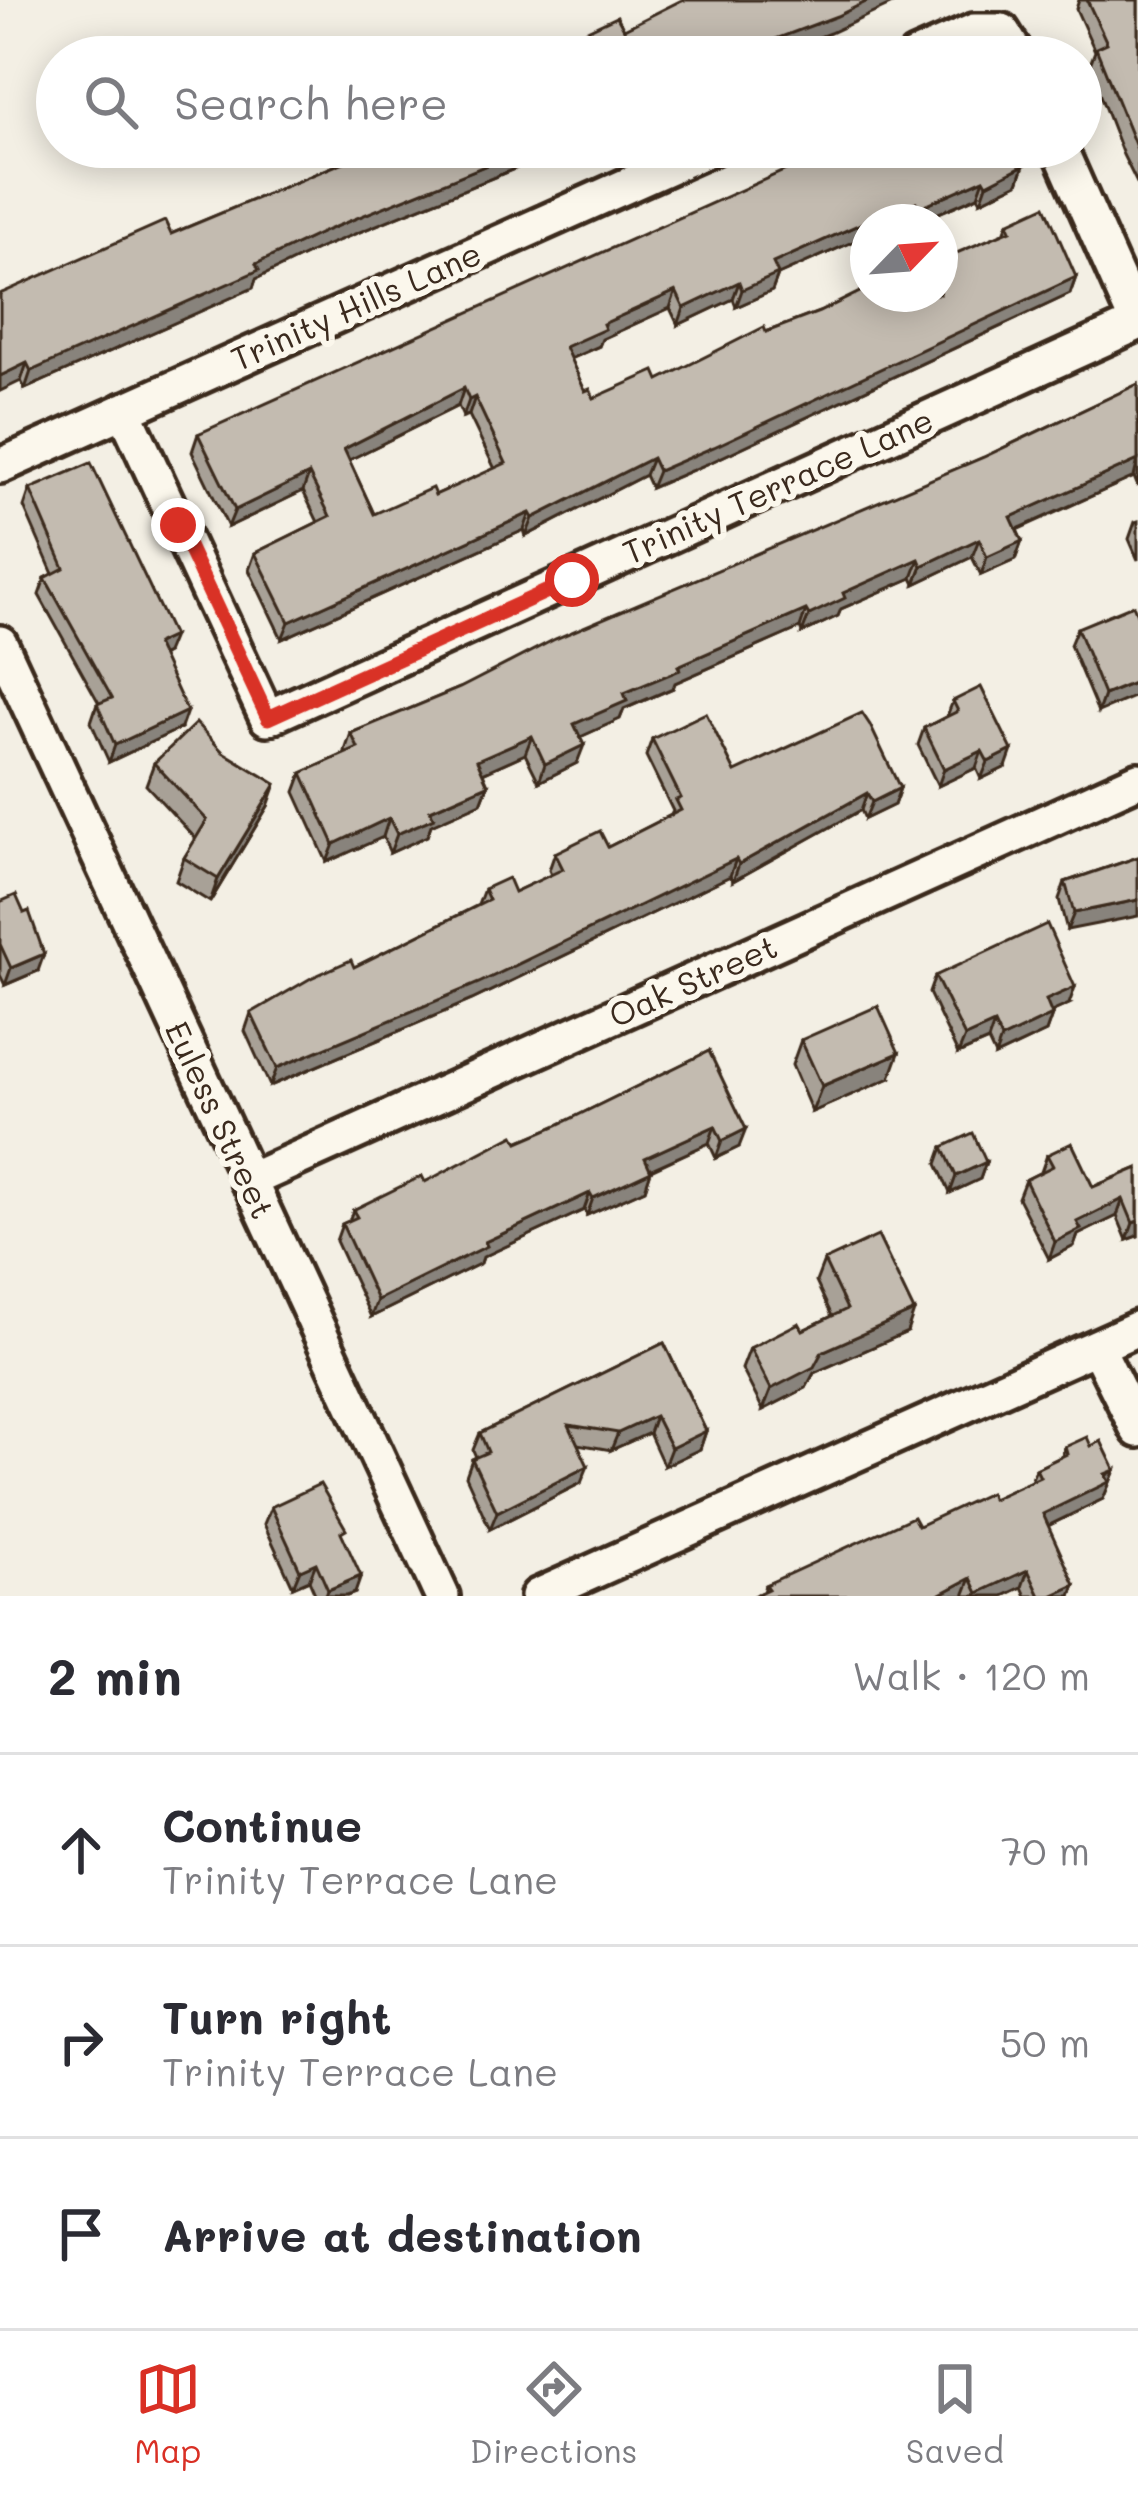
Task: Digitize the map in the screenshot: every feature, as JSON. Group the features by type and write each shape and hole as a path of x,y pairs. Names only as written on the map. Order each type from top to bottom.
{"street":[{"path":"963,36 974,31 1002,31 1005,36"},
{"name":"Trinity Hills Lane","path":"0,466 666,168"},
{"path":"1067,168 1137,323"},
{"name":"Trinity Terrace Lane","path":"124,410 268,718 1137,323"},
{"name":"Euless Street","path":"0,644 442,1596"},
{"name":"Oak Street","path":"248,1181 1138,780"},
{"path":"538,1596 1138,1328"},
{"path":"1097,1347 1138,1430"}],"building":[{"path":"682,0 870,0 784,36 575,36 617,16 624,29"},
{"path":"1087,0 1138,0 1138,152 1102,63 1102,45 1107,43"},
{"path":"330,168 479,168 327,230 256,264 259,270 31,371 27,363 0,376 0,294 165,221 171,234"},
{"path":"790,168 1018,168 927,204 850,204 850,229 773,263 778,274 742,290 739,282 684,308 676,291 603,324 605,329 565,347 585,391 590,389 594,398 655,371 659,380 764,327 766,332 850,297 850,312 958,312 958,252 1011,230 1008,223 1045,206 1076,277 714,447 658,471 652,458 533,518 530,513 289,622 255,553 330,516 309,474 235,510 198,434","holes":["464,388 469,400 475,397 506,463 435,495 432,488 374,514 344,449"]},
{"path":"1138,384 1138,460 1011,517 1022,541 987,557 979,539 922,566 919,559 843,593 845,598 809,615 806,610 624,693 627,701 574,724 584,745 545,764 532,736 477,760 488,785 430,810 434,818 397,834 389,818 334,844 302,773 358,748 351,733 460,688 555,639 984,457"},
{"path":"91,463 173,636 156,644 187,711 115,745 97,704 112,698 45,578 64,568 30,489"},
{"path":"1133,605 1138,617 1138,681 1104,695 1077,628"},
{"path":"981,687 1012,750 988,762 982,751 944,769 924,728 958,711 953,701"},
{"path":"706,713 735,772 862,713 900,788 872,802 867,793 739,864 736,859 479,983 277,1068 251,1013 311,978 351,960 354,967 489,900 484,889 508,878 514,892 563,869 555,853 600,831 608,847 681,810 676,800 681,798 652,739"},
{"path":"196,723 223,752 276,784 218,879 184,858 207,820 154,763"},
{"path":"1138,857 1138,900 1074,913 1065,882"},
{"path":"16,895 24,913 29,911 44,954 11,968 0,944 0,902"},
{"path":"1047,924 1075,987 1046,1000 1052,1015 1001,1039 994,1024 965,1037 935,976"},
{"path":"878,1006 899,1053 822,1086 801,1040"},
{"path":"709,1051 746,1129 722,1141 715,1126 645,1158 651,1171 593,1198 590,1193 485,1242 487,1246 377,1300 342,1224 357,1217 353,1210 422,1176 425,1182 514,1135 518,1142 558,1125"},
{"path":"973,1133 986,1162 956,1176 943,1147"},
{"path":"1072,1143 1093,1187 1138,1168 1138,1221 1133,1223 1123,1199 1077,1222 1081,1229 1055,1242 1025,1180 1053,1166 1047,1155"},
{"path":"878,1236 914,1311 822,1352 814,1367 771,1389 750,1348 799,1323 803,1330 847,1309 824,1261"},
{"path":"664,1343 706,1431 671,1448 655,1416 618,1433 569,1425 588,1466 497,1512 472,1459 488,1452 480,1433"},
{"path":"1087,1437 1091,1446 1101,1441 1115,1470 1105,1474 1109,1482 1043,1514 1075,1585 1040,1596 1028,1570 978,1593 971,1578 937,1596 753,1596 768,1589 765,1585 913,1517 918,1526 989,1493 992,1499 1040,1477 1036,1469 1067,1454 1065,1447"},
{"path":"320,1484 346,1529 341,1532 361,1576 328,1590 316,1563 300,1570 271,1507"}],"route":[{"path":"178,525 268,718 572,580"}]}
